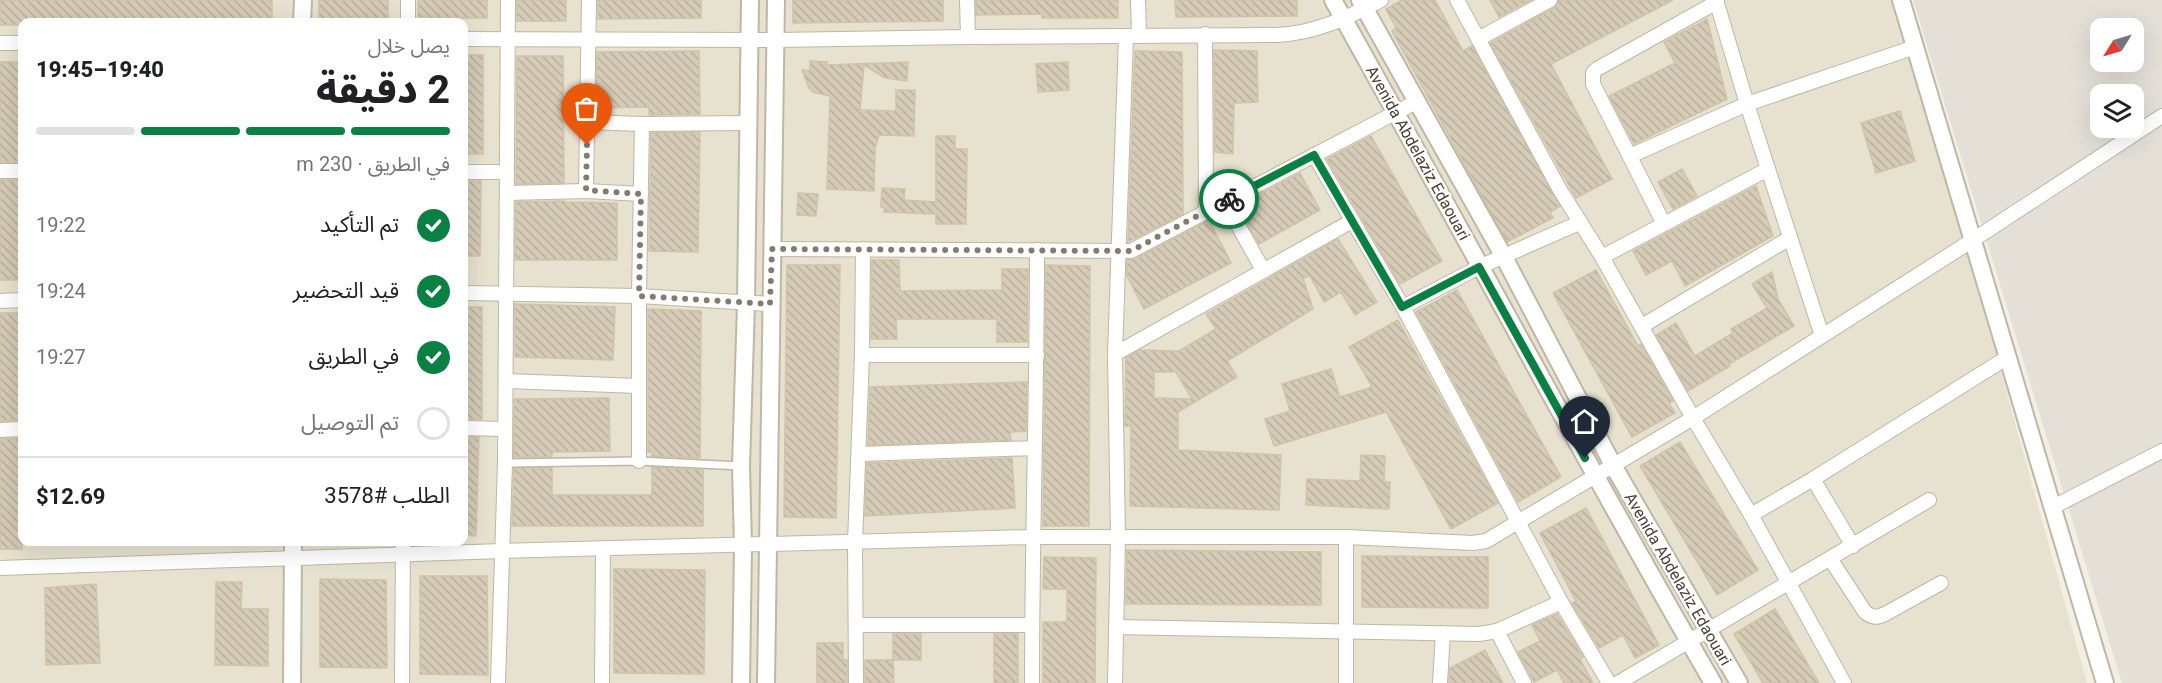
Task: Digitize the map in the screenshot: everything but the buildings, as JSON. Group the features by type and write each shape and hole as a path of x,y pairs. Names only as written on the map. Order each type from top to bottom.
{"street":[{"path":"302,18 303,0"},
{"path":"408,0 408,18"},
{"path":"498,683 505,463 508,0"},
{"path":"586,190 589,0"},
{"path":"741,683 743,545 741,466 746,303 750,0"},
{"path":"766,683 776,0"},
{"path":"967,0 968,37"},
{"path":"1115,683 1118,537 1115,354 1118,252 1132,37 1138,0"},
{"name":"Avenida Abdelaziz Edaouari","path":"1333,0 1396,111 1479,267 1713,683"},
{"path":"468,39 776,40 1296,34 1314,31 1344,19 1362,4 1381,0"},
{"path":"1457,0 1579,223 1602,257 1751,515 1844,683"},
{"path":"1478,39 1550,0"},
{"path":"1901,0 2105,683"},
{"path":"1664,224 1593,84 1593,73 1716,1 1822,336"},
{"name":"Avenida Abdelaziz Edaouari","path":"1362,4 1503,256 1614,467 1739,683"},
{"path":"1205,34 1206,212"},
{"path":"0,43 18,43"},
{"path":"1630,156 1747,104 1915,47"},
{"path":"772,249 1118,252 1137,249 1416,102"},
{"path":"0,568 502,551 768,546 1032,537 1346,537 1473,543 1496,536 1614,467 1972,240 2162,116"},
{"path":"588,122 748,123"},
{"path":"639,461 642,124"},
{"path":"1314,155 1402,307 1561,602 1609,683"},
{"path":"1602,257 1768,170"},
{"path":"0,171 18,171"},
{"path":"468,172 507,172"},
{"path":"507,193 586,190 641,194"},
{"path":"1225,202 1263,270"},
{"path":"1115,354 1352,222"},
{"path":"1402,307 1479,267 1579,223"},
{"path":"1642,326 1790,238"},
{"path":"856,683 855,543 860,454 863,249"},
{"path":"1032,683 1037,250"},
{"path":"468,293 639,296 770,304"},
{"path":"0,300 18,300"},
{"path":"862,356 1037,355"},
{"path":"1751,515 1813,479 2008,357"},
{"path":"506,381 638,386"},
{"path":"468,428 505,429"},
{"path":"0,429 18,429"},
{"path":"860,454 1035,448"},
{"path":"2053,507 2162,451"},
{"path":"1813,479 1853,546"},
{"path":"1618,683 1831,560 1929,500"},
{"path":"1346,537 1346,683"},
{"path":"292,683 293,546"},
{"path":"402,683 403,546"},
{"path":"602,683 603,550"},
{"path":"1831,560 1865,612 1871,617 1876,618 1885,614 1941,583"},
{"path":"1116,627 1479,634 1497,631 1561,602"},
{"path":"857,625 1032,626"},
{"path":"1497,631 1524,683"},
{"path":"1440,683 1443,633"}],"lane":[{"path":"505,463 639,461 741,466"}],"shaded area":[{"path":"0,0 1898,0 2087,683 0,683"},
{"path":"1913,0 2162,0 2162,683 2122,683"}],"way so far":[{"path":"587,145 586,190 641,194 639,296 770,304 772,249 1131,251 1229,199"}],"route":[{"path":"1229,199 1314,155 1402,307 1479,267 1585,458"}]}
